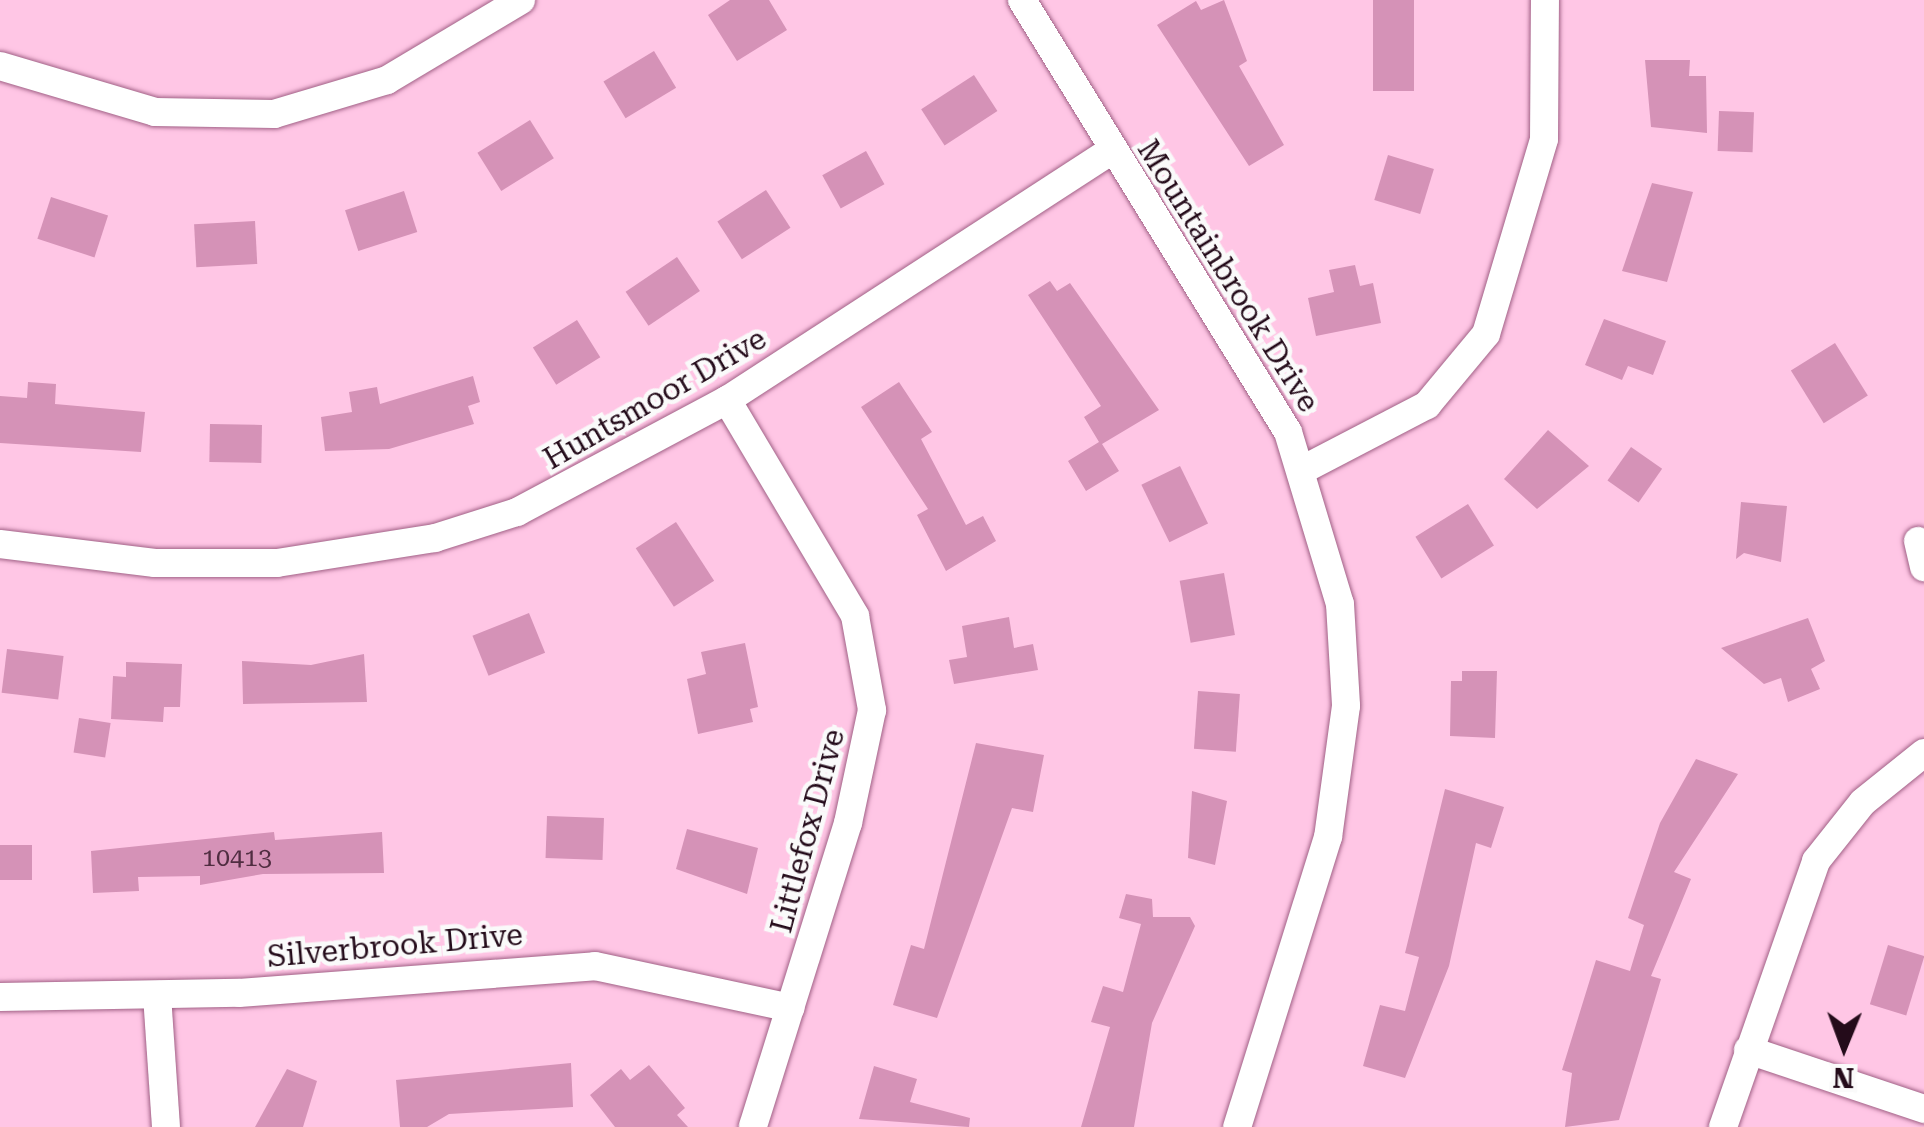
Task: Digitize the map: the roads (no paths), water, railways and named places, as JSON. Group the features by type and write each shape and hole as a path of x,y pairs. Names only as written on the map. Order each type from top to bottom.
{"street":[{"path":"0,66 155,112 274,114 387,80 522,0"},
{"name":"Mountainbrook Drive","path":"1022,0 1272,401 1304,469 1340,604 1342,757 1328,837 1237,1127"},
{"path":"1304,469 1427,405 1486,334 1544,139 1546,0"},
{"name":"Huntsmoor Drive","path":"0,544 210,565 378,550 517,512 727,400 1112,150"},
{"name":"Littlefox Drive","path":"727,400 829,566 868,660 869,747 753,1127"},
{"path":"1724,1127 1816,861 1862,802 1924,754"},
{"name":"Silverbrook Drive","path":"0,997 157,994 595,966 791,1008"},
{"path":"157,994 166,1127"},
{"path":"1748,1050 1924,1109"}]}
